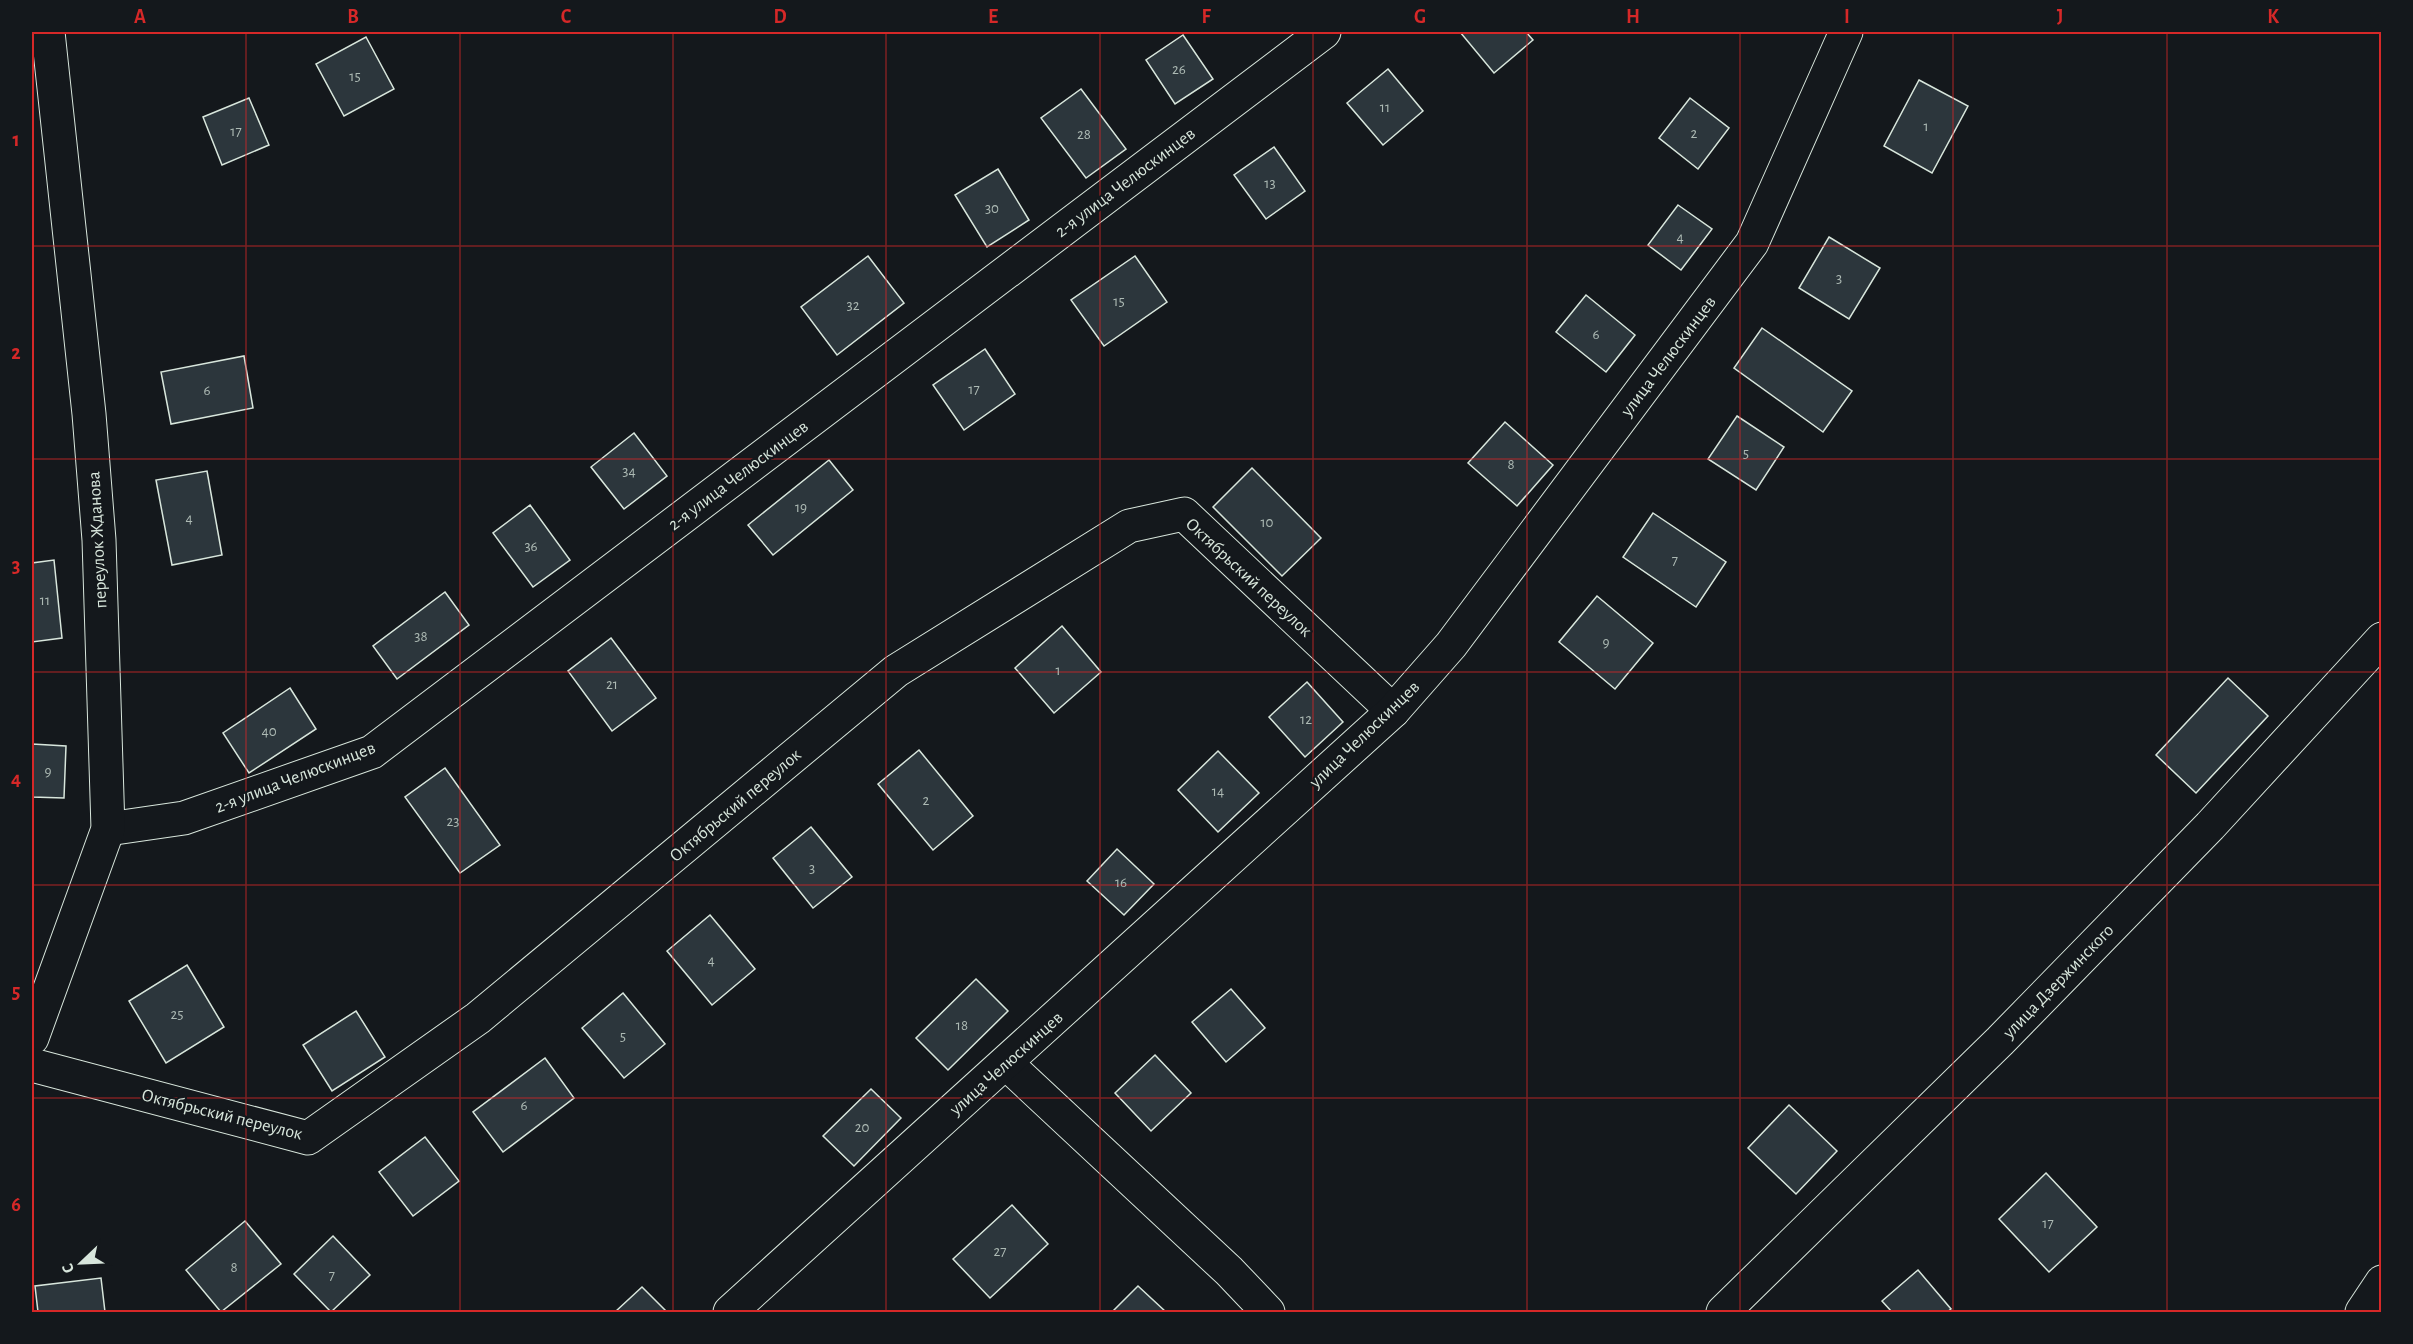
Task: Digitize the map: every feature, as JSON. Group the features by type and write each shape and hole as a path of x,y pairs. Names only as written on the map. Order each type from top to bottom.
{"street":[{"name":"2-я улица Челюскинцев","path":"108,829 184,818 372,752 1324,32"},
{"name":"улица Челюскинцев","path":"730,1312 1393,711 1451,645 1752,243 1846,32"},
{"name":"переулок Жданова","path":"32,1038 108,829 99,540 58,34"},
{"name":"Октябрьский переулок","path":"32,1065 308,1138 478,1018 896,671 1129,526 1184,514 1393,711"},
{"name":"улица Дзержинского","path":"1723,1312 2000,1041 2210,826 2382,639"},
{"path":"1006,1063 1229,1271 1268,1312"},
{"path":"2362,1312 2382,1282"}],"building":[{"path":"1460,32 1526,32 1533,40 1494,73"},
{"path":"1183,35 1213,79 1175,104 1146,60"},
{"path":"366,37 394,89 344,116 316,64"},
{"path":"1388,69 1423,111 1383,145 1347,103"},
{"path":"1919,80 1968,106 1932,173 1884,146"},
{"path":"1081,89 1126,149 1086,178 1041,118"},
{"path":"249,98 269,145 222,165 203,117"},
{"path":"1690,98 1729,128 1698,169 1659,138"},
{"path":"1274,147 1305,191 1266,219 1234,175"},
{"path":"998,169 1029,220 987,247 955,195"},
{"path":"1678,205 1712,229 1681,270 1648,245"},
{"path":"1829,237 1880,268 1849,319 1799,288"},
{"path":"868,256 904,303 837,355 801,307"},
{"path":"1135,256 1167,302 1104,346 1071,300"},
{"path":"1586,295 1635,335 1606,372 1556,332"},
{"path":"1762,328 1852,391 1823,432 1734,368"},
{"path":"985,349 1015,394 964,430 933,385"},
{"path":"244,356 253,408 171,424 161,372"},
{"path":"1737,416 1784,447 1756,490 1708,459"},
{"path":"1505,422 1553,465 1517,506 1468,463"},
{"path":"634,433 667,476 624,509 591,467"},
{"path":"829,460 853,490 773,555 748,525"},
{"path":"1252,468 1321,538 1282,576 1213,507"},
{"path":"207,471 222,555 172,565 156,480"},
{"path":"530,505 570,560 533,587 493,533"},
{"path":"1653,513 1726,562 1696,607 1623,557"},
{"path":"54,560 62,638 32,642 32,563"},
{"path":"445,592 469,625 397,679 373,646"},
{"path":"1597,596 1653,643 1615,689 1559,642"},
{"path":"1062,626 1101,672 1054,713 1015,668"},
{"path":"611,638 656,698 612,731 568,671"},
{"path":"2228,678 2268,716 2196,793 2156,755"},
{"path":"1307,682 1343,722 1305,757 1269,717"},
{"path":"290,688 316,729 249,773 223,733"},
{"path":"32,744 66,746 64,798 32,797"},
{"path":"919,750 973,816 933,850 878,784"},
{"path":"1218,751 1259,793 1218,832 1178,790"},
{"path":"445,768 500,845 460,873 405,797"},
{"path":"811,827 852,877 813,908 773,858"},
{"path":"1117,849 1154,884 1124,915 1087,881"},
{"path":"710,915 755,969 712,1005 667,951"},
{"path":"187,965 224,1027 166,1063 129,1001"},
{"path":"976,979 1008,1011 948,1070 916,1038"},
{"path":"1231,989 1265,1028 1226,1062 1192,1022"},
{"path":"623,993 665,1044 624,1078 582,1028"},
{"path":"356,1011 385,1057 332,1091 303,1045"},
{"path":"1155,1055 1191,1093 1151,1131 1115,1093"},
{"path":"545,1058 574,1098 503,1152 473,1112"},
{"path":"871,1089 901,1118 854,1166 823,1136"},
{"path":"1789,1105 1837,1151 1796,1194 1748,1148"},
{"path":"425,1137 459,1181 413,1216 379,1172"},
{"path":"2046,1173 2097,1227 2049,1272 1999,1219"},
{"path":"1012,1205 1048,1244 990,1298 953,1259"},
{"path":"245,1221 281,1264 221,1312 186,1270"},
{"path":"333,1236 370,1275 331,1312 294,1274"},
{"path":"1918,1270 1951,1309 1947,1312 1892,1312 1882,1301"},
{"path":"101,1278 105,1312 38,1312 35,1286"},
{"path":"1138,1286 1166,1312 1112,1312"},
{"path":"642,1287 667,1312 615,1312"}]}
